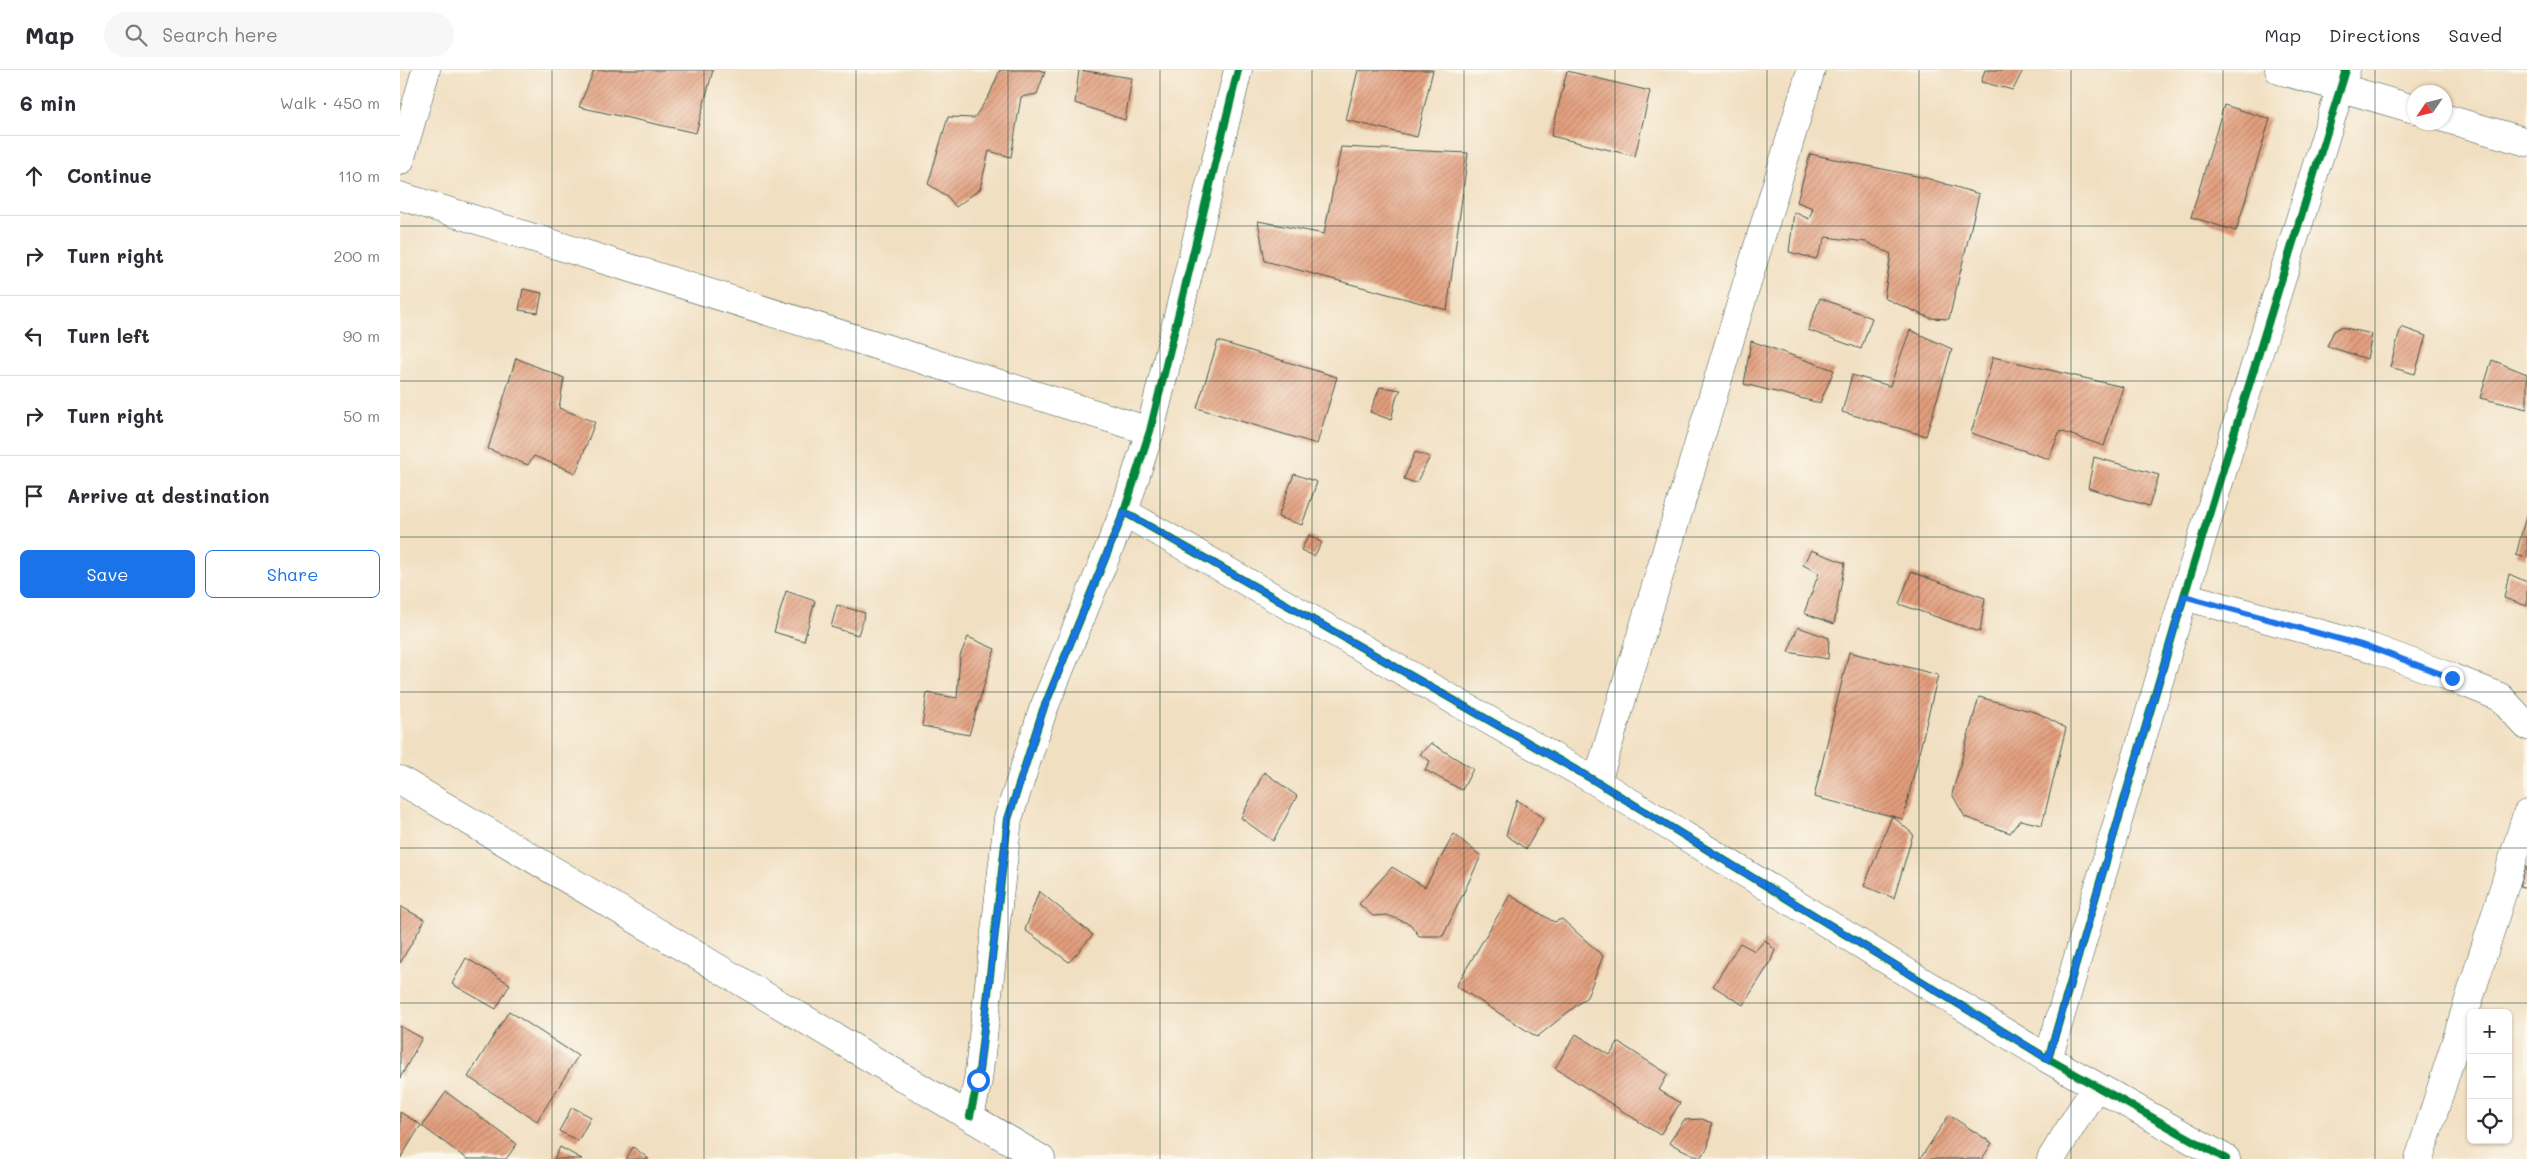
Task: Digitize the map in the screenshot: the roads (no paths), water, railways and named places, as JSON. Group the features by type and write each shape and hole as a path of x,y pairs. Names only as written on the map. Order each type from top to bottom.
{"street":[{"path":"400,161 426,70"},
{"path":"970,1116 978,1080 1008,819 1043,710 1124,512 1150,431 1238,70"},
{"path":"1597,782 1811,70"},
{"path":"2279,70 2343,79 2407,106"},
{"path":"2048,1059 2184,596 2343,79"},
{"path":"2452,120 2527,142"},
{"path":"400,196 1150,431"},
{"path":"1124,512 1597,782 2048,1059 2226,1159"},
{"path":"2184,596 2372,648 2452,678 2500,697 2527,726"},
{"path":"400,780 1041,1159"},
{"path":"2419,1159 2527,814"},
{"path":"2050,1159 2096,1086"}]}
